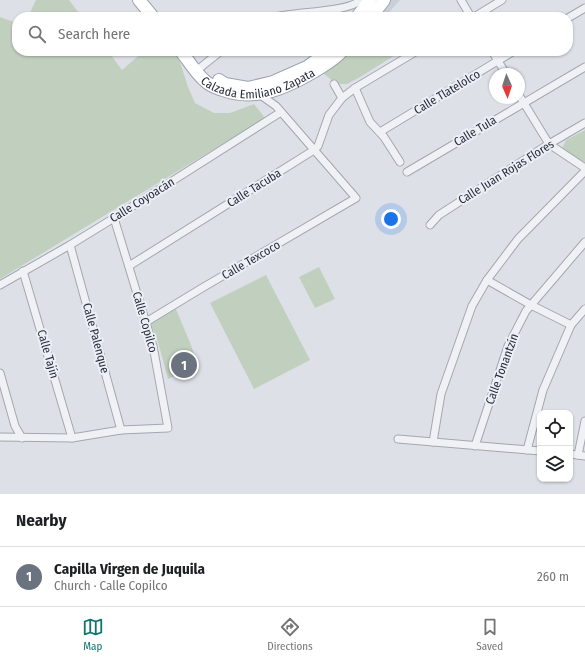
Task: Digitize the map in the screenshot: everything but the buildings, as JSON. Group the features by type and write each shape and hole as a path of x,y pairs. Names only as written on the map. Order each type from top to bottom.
{"main road":[{"path":"139,0 149,12"},
{"path":"145,0 155,12"},
{"path":"361,12 370,0"},
{"path":"374,12 384,0"},
{"name":"Calzada Emiliano Zapata","path":"186,56 199,69 205,71 225,84 248,88 274,82 307,67 322,56"},
{"name":"Calzada Emiliano Zapata","path":"191,56 204,81 215,88 233,94 259,94 277,90 300,79 338,56"}],"street":[{"path":"310,12 344,7 357,3 360,0"},
{"path":"461,0 469,12"},
{"path":"482,12 502,0"},
{"path":"573,15 585,8"},
{"path":"199,69 215,56"},
{"path":"259,94 276,106 314,150 318,146 329,115 342,98 355,88 409,56"},
{"path":"495,56 502,68"},
{"name":"Calle Tlatelolco","path":"380,132 506,56"},
{"name":"Calle Tula","path":"525,102 585,67"},
{"path":"334,84 342,98"},
{"path":"355,88 370,122 380,132 400,162"},
{"path":"276,106 277,90"},
{"name":"Calle Tula","path":"407,172 522,104"},
{"path":"433,442 441,394 472,306 487,280 518,239 585,169 549,144 525,104"},
{"name":"Calle Coyoacán","path":"0,284 70,245 281,112"},
{"name":"Calle Juan Rojas Flores","path":"430,225 439,215 549,144 585,123"},
{"name":"Calle Texcoco","path":"146,322 356,198 314,150"},
{"name":"Calle Tacuba","path":"129,266 314,150"},
{"name":"Calle Copilco","path":"114,218 153,346 168,428 121,430"},
{"name":"Calle Tonantzín","path":"475,446 508,346 526,311 585,242"},
{"name":"Calle Palenque","path":"70,245 121,430"},
{"name":"Calle Tajín","path":"23,271 72,438"},
{"path":"487,280 531,305 571,325"},
{"path":"527,450 543,390 571,325 585,309"},
{"path":"0,373 14,426 22,438"},
{"path":"582,455 585,421"},
{"path":"0,438 72,438 121,430"},
{"path":"398,439 537,451"}],"shaded area":[{"path":"387,0 400,0 389,12 377,12"}],"green space":[{"path":"36,0 69,0 78,12 30,12"},
{"path":"0,17 12,21 12,56 112,56 122,70 138,56 178,56 195,103 214,113 230,113 254,104 265,118 0,279"},
{"path":"340,56 394,56 347,84 334,82 323,73"},
{"path":"585,130 585,162 561,151 566,140"},
{"path":"319,267 335,299 315,308 299,277"},
{"path":"266,275 310,360 254,389 210,303"},
{"path":"175,307 198,366 168,379 158,342 150,322"}],"place":[{"name":"Capilla Virgen de Juquila","path":"184,365"}]}
